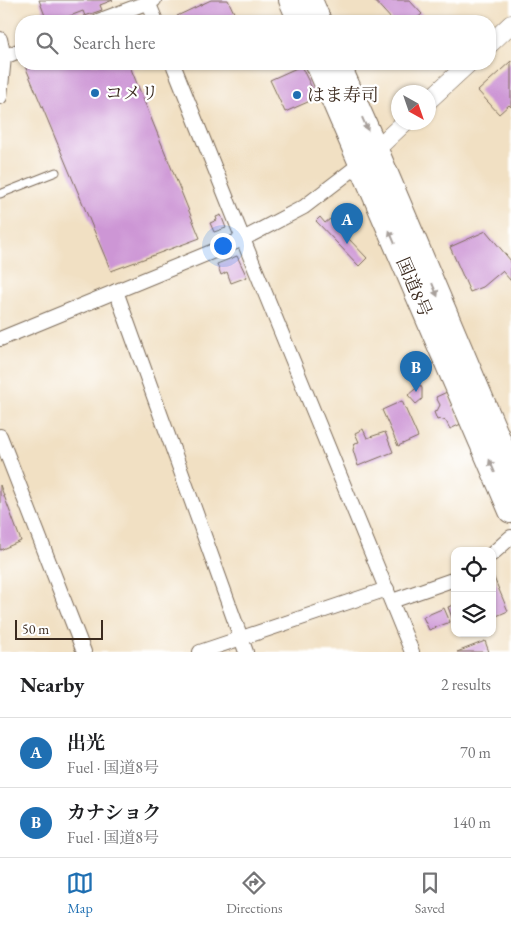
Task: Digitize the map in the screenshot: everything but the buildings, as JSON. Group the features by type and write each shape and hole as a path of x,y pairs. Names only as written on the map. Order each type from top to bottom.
{"highway":[{"path":"291,0 297,15"},
{"path":"310,0 317,15"},
{"name":"国道8号","path":"321,70 368,157 511,469"},
{"name":"国道8号","path":"340,70 368,157 511,511"}],"street":[{"path":"114,15 151,1 154,15"},
{"path":"496,39 511,25"},
{"path":"0,38 4,57 0,97"},
{"path":"4,57 15,52"},
{"path":"175,70 412,652"},
{"path":"436,94 462,70"},
{"path":"0,339 243,239 304,207 368,157 397,130"},
{"path":"116,291 246,652"},
{"path":"0,436 84,652"},
{"path":"496,550 511,537"},
{"path":"200,652 240,638 389,595 451,580"}],"lane":[{"path":"0,194 56,172"}],"place":[{"name":"コメリ","path":"95,93"},
{"name":"はま寿司","path":"297,95"},
{"name":"出光","path":"347,244"},
{"name":"カナショク","path":"416,392"}]}
